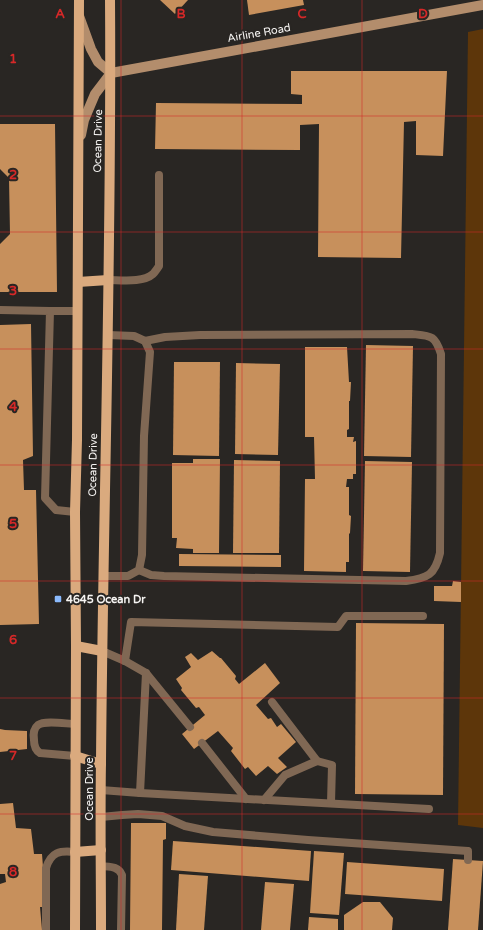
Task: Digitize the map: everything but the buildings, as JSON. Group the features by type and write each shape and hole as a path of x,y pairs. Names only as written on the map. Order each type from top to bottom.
{"main road":[{"name":"Ocean Drive","path":"75,930 75,512 78,311 79,0"},
{"name":"Ocean Drive","path":"101,930 102,651 111,73 110,0"},
{"name":"Airline Road","path":"111,73 483,5"},
{"path":"78,144 84,120 95,94 111,73 98,62 79,15"},
{"path":"78,282 108,280"},
{"path":"76,646 102,651"},
{"path":"75,756 101,764"},
{"path":"75,852 101,850"}],"lane":[{"path":"108,280 145,279 153,274 159,266 159,176"},
{"path":"0,310 78,311"},
{"path":"50,311 45,498 56,510 75,512"},
{"path":"108,335 134,336 145,341 165,337 200,335 412,334 430,336 437,343 441,354 440,553 437,564 430,574 420,579 406,581 164,576 151,575 139,570"},
{"path":"139,570 142,555 144,436 150,352 145,341"},
{"path":"104,576 128,576 139,570"},
{"path":"125,661 131,622 338,627 346,616 422,616"},
{"path":"102,651 125,661 146,673 190,727"},
{"path":"140,793 146,673"},
{"path":"272,702 317,761 332,765 331,803"},
{"path":"75,756 40,753 36,751 33,734 38,725 47,723 76,724"},
{"path":"202,743 246,799"},
{"path":"264,800 285,775 317,761"},
{"path":"101,790 429,809"},
{"path":"101,817 138,814 162,816 185,826 219,833 468,851 468,860"},
{"path":"46,930 46,868 48,862 54,854 64,851 75,852"},
{"path":"101,866 117,868 122,875 121,930"}],"shaded area":[{"path":"483,29 483,828 458,825 468,32"}],"place":[{"name":"4645 Ocean Dr","path":"58,599"}]}
